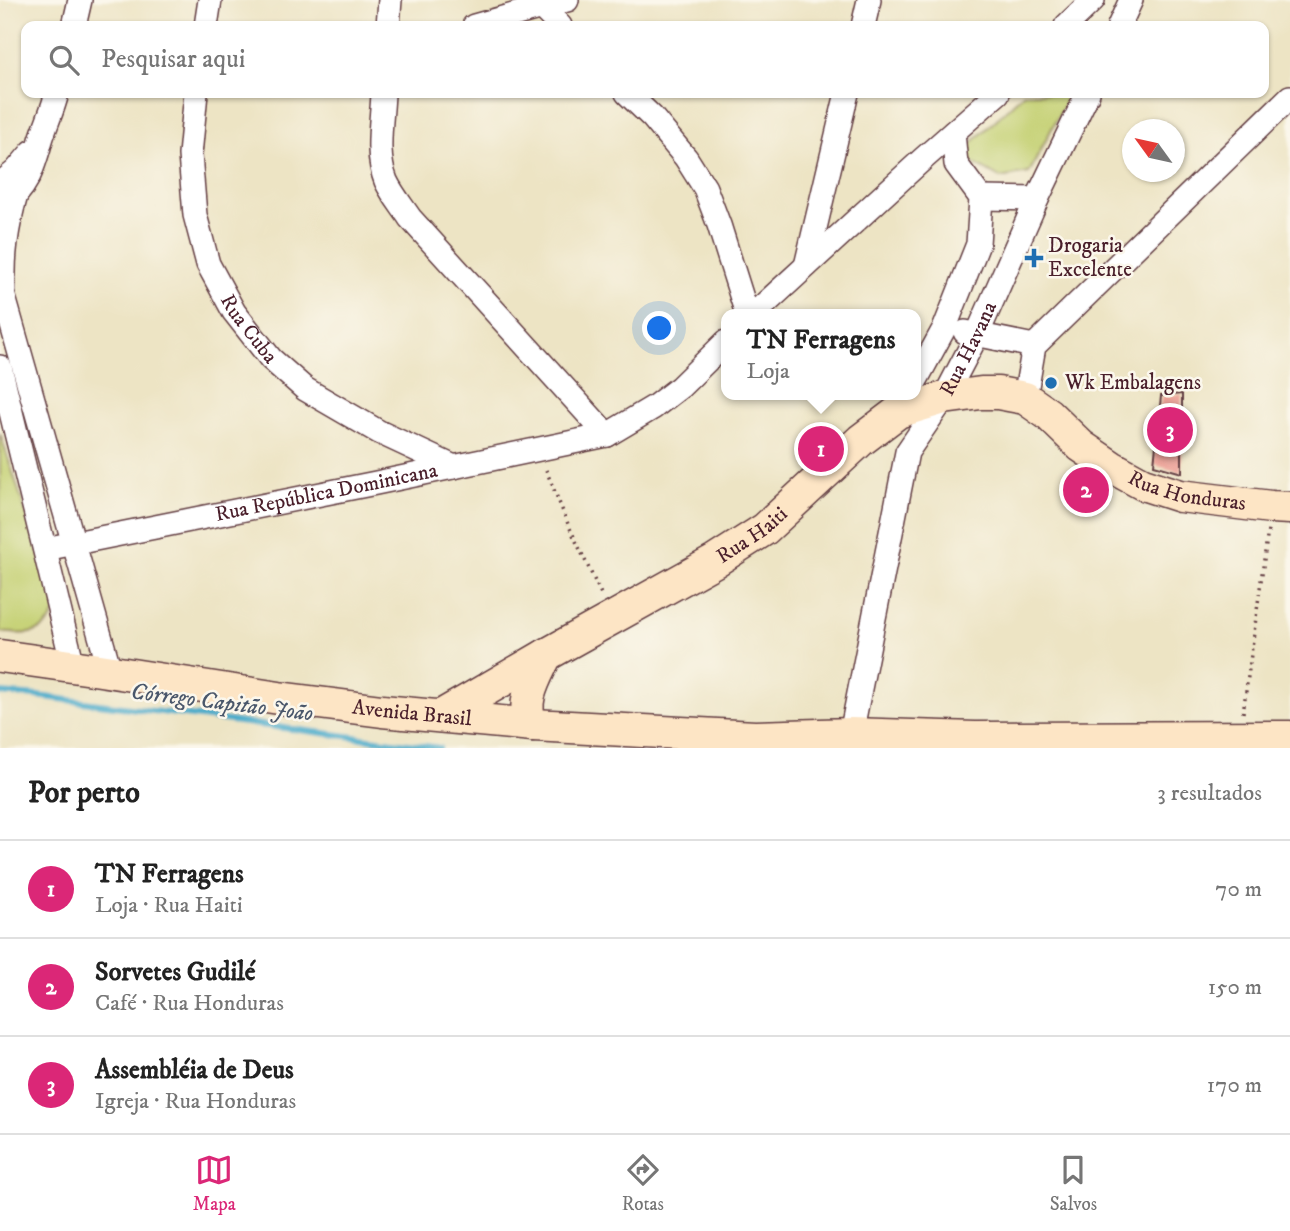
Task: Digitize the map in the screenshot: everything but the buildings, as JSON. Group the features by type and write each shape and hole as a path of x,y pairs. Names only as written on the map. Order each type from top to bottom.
{"main road":[{"name":"Rua Honduras","path":"944,398 981,393 1025,398 1048,414 1082,446 1143,484 1180,496 1280,508"},
{"name":"Rua Haiti","path":"440,716 715,561 765,529 902,404 944,398"},
{"path":"533,725 528,718 529,695 546,655"},
{"name":"Avenida Brasil","path":"0,656 279,698 533,725 755,737 851,734 975,737 1290,737"}],"street":[{"path":"75,21 80,0"},
{"path":"206,21 210,0"},
{"path":"388,21 390,0"},
{"path":"492,21 567,0"},
{"path":"864,21 869,0"},
{"path":"1071,21 1093,0"},
{"path":"1121,21 1131,0"},
{"path":"541,7 556,21"},
{"path":"1025,398 1034,346 1290,97"},
{"path":"55,98 42,138 16,171 5,196 2,287 110,671"},
{"name":"Rua Cuba","path":"196,98 190,155 195,215 208,264 234,312 271,359 305,388 379,432 454,467"},
{"path":"383,98 380,153 386,180 395,197 410,218 607,435 680,387 721,347"},
{"path":"632,98 686,158 705,188 745,309"},
{"path":"806,266 846,98"},
{"path":"759,309 992,98"},
{"name":"Rua Havana","path":"851,734 907,452 944,398 977,335 1037,199 1086,98"},
{"path":"953,133 956,164 981,198 1037,199"},
{"path":"923,159 938,157 956,164"},
{"name":"Rua Havana","path":"921,369 945,327 978,244 981,198"},
{"path":"945,327 1034,346"},
{"path":"0,367 73,666"},
{"name":"Rua República Dominicana","path":"45,549 607,435"}],"path":[{"path":"538,449 568,524 613,618"},
{"path":"1240,736 1280,508"}],"green space":[{"path":"1019,98 1067,98 1029,173 1000,178 959,155"},
{"path":"0,433 57,608 41,629 19,634 0,632"}],"waterway":[{"name":"Córrego Capitão João","path":"0,693 439,748"}],"place":[{"name":"Drogaria Excelente","path":"1034,258"},
{"name":"Wk Embalagens","path":"1051,383"},
{"name":"Assembléia de Deus","path":"1170,430"},
{"name":"TN Ferragens","path":"821,449"},
{"name":"Sorvetes Gudilé","path":"1086,490"}]}
